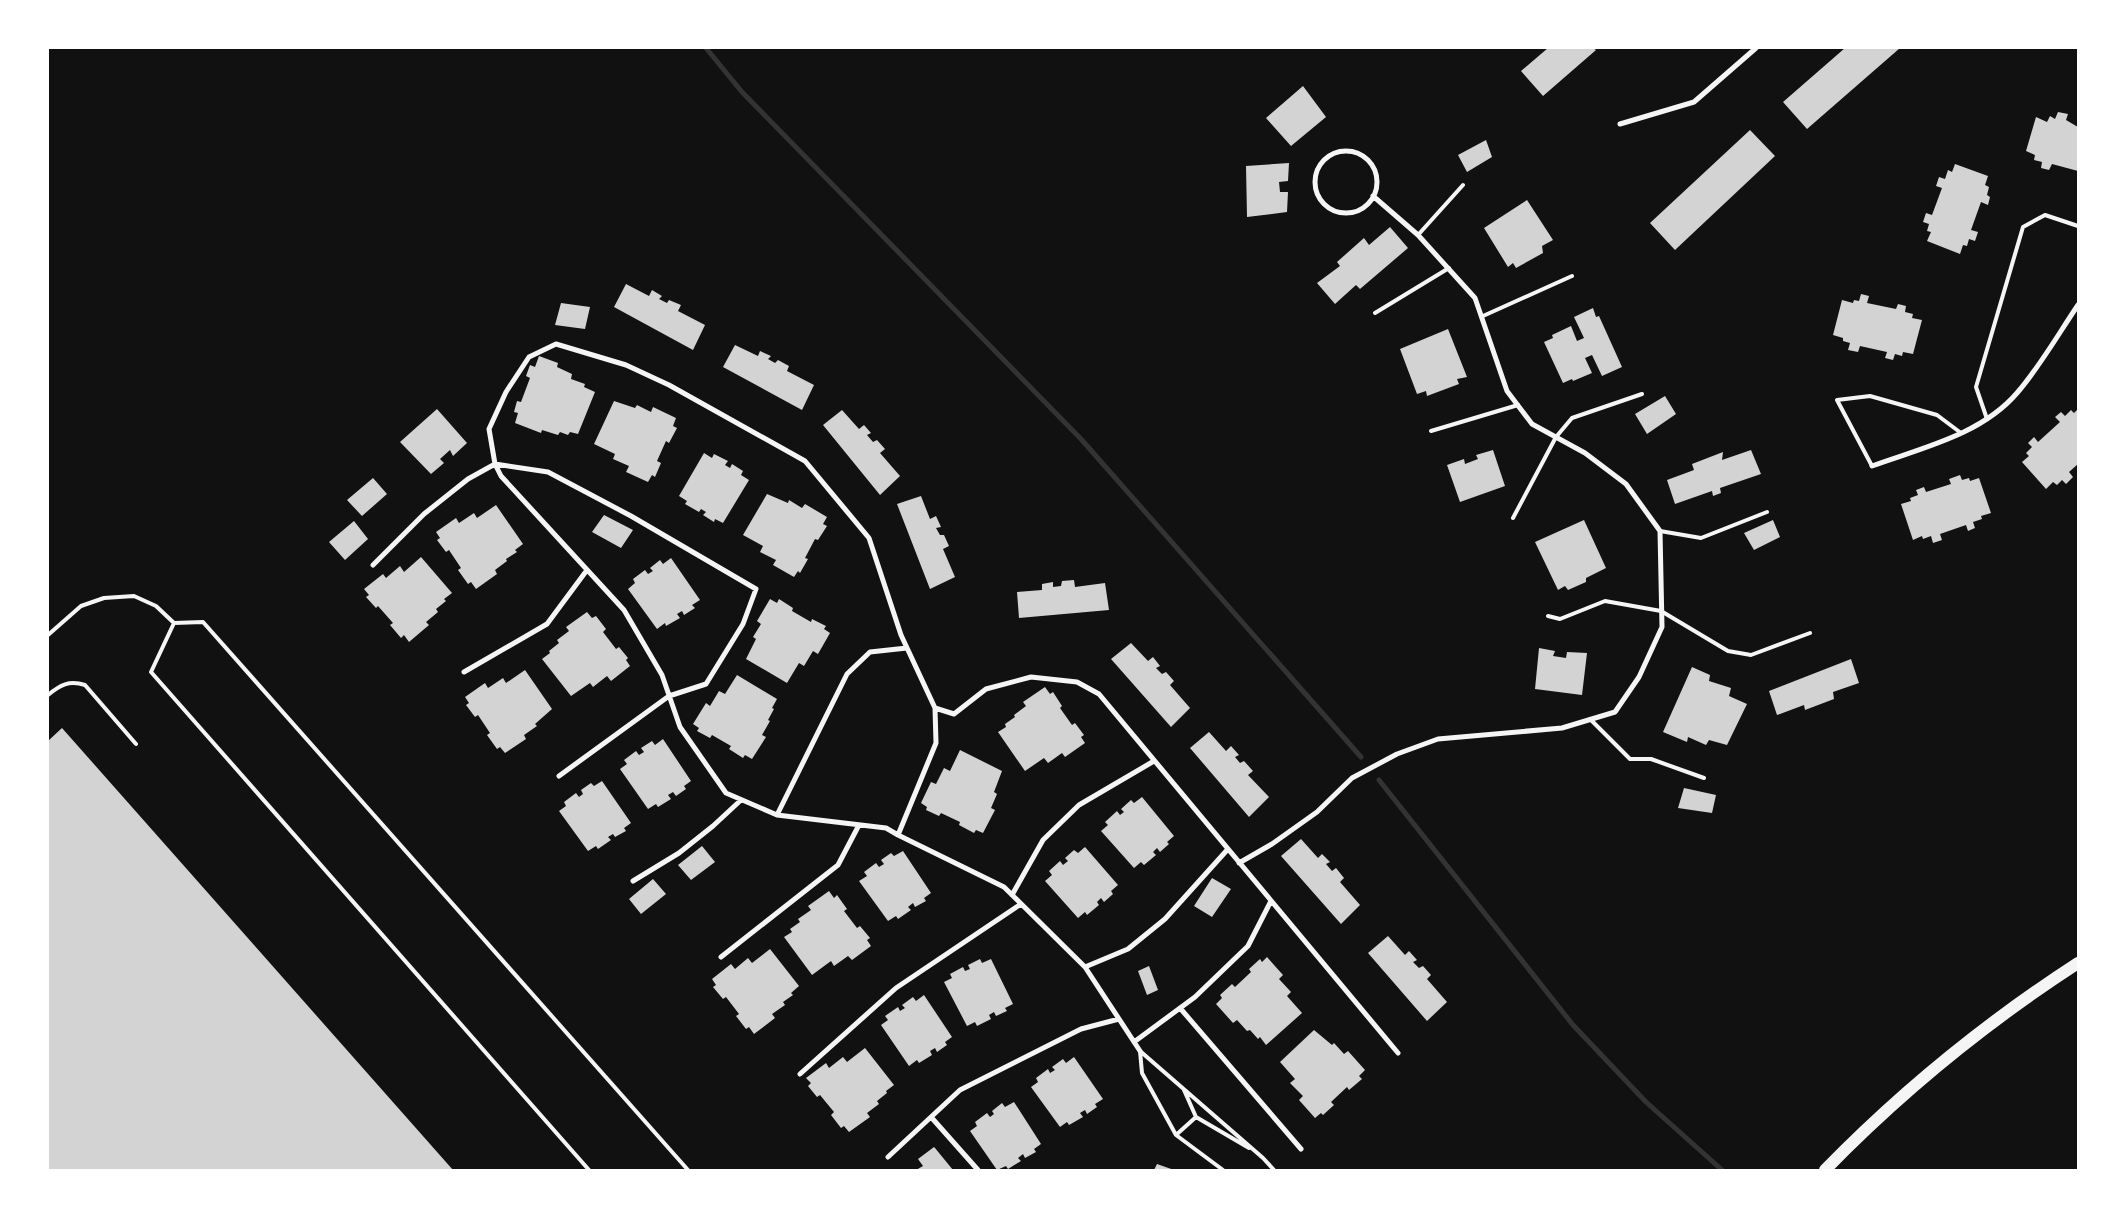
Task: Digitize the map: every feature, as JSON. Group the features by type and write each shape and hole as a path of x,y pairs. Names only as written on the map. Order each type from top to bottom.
{"main road":[{"path":"1826,1170 1861,1134 1962,1046 2048,982 2078,963"}],"street":[{"path":"1620,124 1694,102 1756,48"},
{"path":"1350,151 1360,154 1368,159 1374,167 1377,177 1373,196 1367,205 1358,211 1336,212 1326,207 1319,199 1315,189 1314,178 1317,168 1323,160 1336,152 1350,151"},
{"path":"1239,863 1272,844 1317,812 1352,778 1397,754 1438,739 1562,728 1614,712 1639,677 1662,627 1660,531 1626,484 1585,453 1532,424 1507,392 1483,316 1475,298 1418,235 1373,196"},
{"path":"1872,466 1961,433 1987,420 2017,394 2078,305"},
{"path":"898,835 936,743 935,708 901,634 869,538 804,461 668,385 626,365 556,344 529,357 506,392 489,429 495,464 501,476 624,610 662,675 680,727 726,793 777,816 886,828 898,835 1004,887 1085,967 1140,1051"},
{"path":"373,565 424,514 468,479 495,464 548,472 631,516 756,589 743,624 706,684 669,696 560,776"},
{"path":"464,672 547,624 588,570"},
{"path":"777,816 847,674 870,652 907,648"},
{"path":"935,708 954,714 986,689 1031,677 1077,682 1099,694 1398,1053"},
{"path":"1012,895 1043,840 1079,805 1154,761"},
{"path":"633,881 679,853 713,826 741,800"},
{"path":"721,957 838,865 859,825"},
{"path":"1085,967 1128,949 1136,943 1165,919 1228,849"},
{"path":"1134,1042 1195,997 1248,946 1271,900"},
{"path":"800,1074 896,988 1021,904"},
{"path":"1180,1008 1301,1149"},
{"path":"888,1157 960,1090 1081,1029 1119,1019"},
{"path":"931,1117 978,1170"}],"lane":[{"path":"1418,235 1463,185"},
{"path":"1987,420 1976,387 2023,227 2045,216 2078,226"},
{"path":"1375,312 1449,268"},
{"path":"1483,316 1572,276"},
{"path":"1513,518 1556,437 1572,418 1642,394"},
{"path":"1872,466 1837,400 1870,396 1937,415 1961,433"},
{"path":"1431,431 1518,405"},
{"path":"1660,531 1701,538 1767,512"},
{"path":"48,635 81,606 104,598 134,596 156,606 174,623 204,622 688,1170"},
{"path":"1548,616 1560,619 1605,601 1661,611 1728,651 1751,654 1810,633"},
{"path":"174,623 151,672 589,1170"},
{"path":"48,695 64,684 76,682 85,685 136,744"},
{"path":"1590,719 1630,758 1650,759 1704,778"},
{"path":"1140,1051 1274,1170"},
{"path":"1140,1051 1142,1073 1176,1135 1223,1170"},
{"path":"1184,1090 1196,1117 1257,1153"},
{"path":"1176,1135 1196,1117"}],"building":[{"path":"1548,48 1593,48 1596,50 1543,96 1521,71"},
{"path":"1845,48 1900,48 1807,129 1783,102"},
{"path":"1303,86 1326,117 1291,146 1266,118"},
{"path":"2058,112 2068,114 2066,120 2078,127 2078,171 2052,164 2049,170 2041,168 2042,162 2034,160 2035,155 2026,151 2036,117 2047,122 2050,116 2055,119"},
{"path":"1750,130 1775,156 1675,250 1650,223"},
{"path":"1486,140 1492,157 1467,172 1458,155"},
{"path":"1289,163 1288,181 1279,182 1280,192 1288,192 1287,212 1247,217 1246,166"},
{"path":"1955,164 1988,176 1985,185 1989,187 1987,195 1990,197 1988,205 1981,202 1971,230 1978,232 1975,241 1969,239 1967,246 1963,245 1960,254 1927,241 1931,232 1927,231 1929,224 1923,222 1926,213 1932,215 1942,188 1936,186 1939,177 1945,179 1948,170 1952,172"},
{"path":"1527,200 1553,240 1542,246 1543,253 1516,268 1513,263 1508,267 1484,228"},
{"path":"1390,227 1408,248 1360,289 1356,285 1335,304 1317,283 1340,266 1337,262 1364,238 1369,245"},
{"path":"626,284 649,296 652,290 662,296 659,299 667,303 669,300 681,305 678,311 705,325 693,350 614,307"},
{"path":"1861,294 1869,296 1867,303 1896,309 1898,304 1906,306 1905,312 1913,314 1912,318 1922,320 1913,354 1903,352 1902,356 1895,354 1893,360 1885,358 1887,352 1860,346 1858,352 1848,350 1850,343 1843,341 1843,338 1833,335 1842,300 1853,303 1854,300 1859,301"},
{"path":"561,303 590,307 585,329 555,325"},
{"path":"1593,308 1596,317 1599,316 1622,367 1602,376 1592,355 1585,358 1592,373 1563,383 1544,342 1553,338 1552,335 1571,326 1577,341 1584,338 1574,317"},
{"path":"1448,329 1467,377 1457,379 1459,384 1427,396 1426,391 1417,394 1400,349"},
{"path":"735,345 758,356 760,351 771,356 768,359 775,363 778,360 789,366 787,371 814,385 802,410 723,367"},
{"path":"539,356 558,363 557,367 572,374 571,379 585,384 584,387 595,392 578,434 570,432 568,435 560,432 558,435 542,430 541,433 515,423 518,413 514,412 517,401 521,402 530,378 526,376 530,365 535,367"},
{"path":"1665,396 1676,414 1647,434 1635,414"},
{"path":"614,401 635,408 637,405 651,412 653,407 676,418 673,426 677,428 669,443 666,441 657,461 661,463 655,477 652,475 648,482 626,472 629,466 613,459 615,454 594,444"},
{"path":"437,409 467,443 453,456 450,450 440,459 444,463 431,474 400,442"},
{"path":"2078,409 2078,464 2069,472 2073,477 2066,484 2062,480 2057,485 2053,482 2046,489 2022,462 2029,456 2026,453 2032,447 2028,443 2034,437 2038,442 2060,422 2055,417 2061,412 2065,416 2071,410 2074,413"},
{"path":"842,410 859,429 864,425 871,433 867,435 873,442 877,440 885,449 880,453 900,476 880,495 823,425"},
{"path":"1493,450 1505,486 1460,502 1447,465 1464,459 1465,464 1478,459 1476,455"},
{"path":"1751,450 1761,474 1720,488 1721,493 1713,496 1712,491 1675,504 1667,480 1694,470 1692,464 1723,452 1722,460"},
{"path":"704,453 712,458 714,454 728,461 725,465 730,468 732,464 743,471 741,475 749,480 723,523 715,519 714,522 703,515 706,512 701,509 699,512 685,504 687,501 679,496"},
{"path":"1960,475 1962,480 1969,478 1970,481 1979,478 1991,513 1981,516 1982,519 1973,522 1975,528 1968,531 1966,525 1940,534 1942,540 1933,543 1931,536 1923,539 1922,536 1913,540 1901,504 1911,501 1910,498 1918,495 1916,490 1924,487 1926,492 1951,484 1949,479"},
{"path":"373,478 387,494 362,516 347,500"},
{"path":"767,494 788,503 789,500 802,508 805,504 827,517 823,524 827,526 818,540 815,539 805,558 808,559 800,573 798,571 794,577 773,565 776,560 760,552 763,546 743,535"},
{"path":"921,496 930,519 936,516 941,527 936,528 940,535 944,535 949,546 943,549 955,577 930,589 897,504"},
{"path":"496,505 523,544 515,550 517,552 506,559 507,561 495,570 497,574 476,589 471,582 468,584 458,570 461,568 449,550 446,552 437,540 440,538 436,532 456,518 459,523 474,513 477,518"},
{"path":"604,515 633,530 621,548 592,532"},
{"path":"1584,520 1606,568 1586,578 1586,582 1568,590 1565,586 1558,590 1535,542"},
{"path":"1773,520 1780,537 1754,550 1744,533"},
{"path":"354,521 368,539 345,560 329,542"},
{"path":"421,557 452,593 436,609 438,612 426,622 429,625 409,642 404,635 401,638 390,625 393,623 378,606 376,608 366,597 369,595 364,589 383,574 386,578 400,566 404,572"},
{"path":"671,558 700,600 692,605 695,608 684,615 682,611 677,614 680,618 666,626 665,623 657,629 628,589 635,583 633,579 645,570 648,574 653,571 650,568 660,560 663,564"},
{"path":"1074,580 1075,587 1105,583 1109,610 1019,618 1017,592 1042,590 1042,584 1053,582 1053,587 1061,586 1062,581"},
{"path":"770,599 777,603 779,599 793,608 792,611 811,622 812,619 826,626 824,629 830,633 818,654 813,651 804,666 799,663 787,683 746,659 756,639 753,637 761,624 757,621"},
{"path":"587,612 592,618 596,616 606,629 603,632 616,649 619,647 628,658 626,660 630,666 611,681 607,676 593,687 590,683 571,696 542,659 559,643 557,640 569,631 566,627"},
{"path":"1131,643 1148,661 1153,657 1160,666 1156,668 1162,674 1166,672 1174,681 1170,685 1190,708 1171,727 1111,659"},
{"path":"1539,648 1555,651 1553,656 1566,658 1567,652 1587,653 1582,695 1535,689"},
{"path":"1851,659 1859,683 1833,692 1834,699 1805,710 1804,705 1777,715 1769,691"},
{"path":"1692,667 1710,675 1709,681 1731,688 1729,696 1747,704 1727,745 1709,740 1706,745 1688,737 1687,742 1663,732"},
{"path":"525,670 552,709 535,724 537,726 524,735 526,739 505,753 500,747 497,749 487,735 490,733 478,715 475,717 466,705 469,703 465,697 485,683 488,688 503,678 506,683"},
{"path":"737,675 777,699 768,720 770,721 762,735 766,737 752,759 745,755 743,758 729,749 731,746 712,735 710,738 697,731 699,728 693,724 706,703 710,706 719,691 725,694"},
{"path":"1045,687 1050,694 1053,692 1062,706 1060,708 1072,725 1075,723 1084,735 1081,737 1085,743 1065,757 1062,753 1048,763 1044,758 1025,771 998,732 1006,727 1005,724 1026,706 1023,702"},
{"path":"62,728 453,1170 48,1170 48,741"},
{"path":"1209,732 1226,751 1231,746 1239,755 1235,757 1240,763 1244,761 1253,771 1248,775 1269,797 1249,817 1190,748"},
{"path":"663,739 691,781 684,786 686,789 676,796 673,792 668,795 671,799 658,807 656,804 648,809 620,769 627,764 624,760 636,751 639,755 644,752 641,748 652,741 655,745"},
{"path":"960,750 1002,771 994,792 997,794 991,808 995,810 983,833 976,830 974,833 959,825 960,822 941,813 939,816 926,810 927,807 921,803 931,782 936,784 944,768 950,771"},
{"path":"602,781 631,823 624,828 626,831 615,837 613,834 608,837 611,840 598,849 596,846 588,851 559,811 566,806 564,802 576,793 579,797 583,794 581,790 591,783 594,786"},
{"path":"1684,788 1716,795 1712,813 1678,808"},
{"path":"1142,797 1174,836 1167,842 1169,844 1160,852 1157,848 1153,852 1156,855 1144,865 1141,862 1134,868 1101,831 1108,825 1105,822 1117,811 1120,815 1124,812 1121,809 1131,800 1134,803"},
{"path":"1301,839 1318,858 1322,854 1330,862 1326,864 1332,871 1336,868 1344,878 1340,882 1360,905 1341,924 1281,856"},
{"path":"702,846 715,862 691,880 678,865"},
{"path":"1085,847 1118,885 1111,891 1113,894 1104,902 1101,898 1097,902 1099,905 1087,915 1085,912 1078,918 1045,881 1052,875 1049,871 1060,861 1063,865 1068,861 1065,858 1074,850 1078,853"},
{"path":"903,851 931,893 924,898 926,901 915,907 913,903 908,907 911,910 898,919 896,916 888,921 859,881 867,876 864,872 876,863 879,867 884,864 881,860 891,853 894,856"},
{"path":"1212,878 1231,889 1212,917 1194,906"},
{"path":"653,879 666,894 641,914 629,899"},
{"path":"829,891 834,898 837,895 847,909 844,911 857,928 860,926 870,938 867,940 871,946 852,960 848,956 834,966 831,961 812,975 784,937 792,932 790,929 800,922 798,919 811,910 808,906"},
{"path":"1388,936 1405,955 1409,951 1417,960 1413,962 1419,968 1423,966 1431,975 1427,979 1447,1002 1427,1021 1368,953"},
{"path":"770,949 799,986 791,993 793,995 783,1002 785,1005 772,1014 775,1018 754,1034 749,1027 746,1029 736,1016 739,1014 726,997 723,999 713,987 716,985 712,979 731,964 735,969 748,958 752,963"},
{"path":"1267,957 1283,975 1279,979 1291,992 1287,996 1302,1013 1266,1045 1260,1037 1258,1039 1250,1030 1247,1031 1237,1020 1233,1023 1216,1004 1222,998 1220,995 1232,984 1235,987 1251,972 1249,969 1260,959 1262,962"},
{"path":"980,959 982,963 991,959 1013,1004 1005,1008 1007,1011 996,1016 994,1012 989,1015 991,1019 977,1026 975,1022 967,1026 944,982 952,978 950,974 963,967 965,971 970,969 968,965"},
{"path":"1149,966 1158,990 1147,995 1138,971"},
{"path":"924,995 952,1037 945,1042 947,1045 937,1052 935,1048 930,1051 932,1055 919,1063 917,1060 909,1066 881,1025 888,1020 885,1016 898,1007 900,1011 905,1008 902,1005 913,997 916,1001"},
{"path":"1314,1030 1332,1045 1334,1043 1344,1054 1348,1051 1365,1070 1359,1076 1362,1079 1349,1090 1347,1087 1331,1102 1334,1105 1323,1115 1321,1113 1315,1118 1299,1100 1303,1096 1290,1083 1295,1079 1280,1062"},
{"path":"865,1048 894,1085 877,1101 879,1104 867,1113 870,1117 849,1132 844,1126 841,1128 831,1115 834,1112 820,1095 817,1097 808,1086 811,1083 806,1078 826,1063 829,1068 843,1057 847,1062"},
{"path":"1074,1057 1103,1099 1095,1104 1097,1107 1087,1114 1085,1110 1080,1113 1083,1117 1069,1125 1067,1122 1060,1127 1031,1087 1038,1082 1036,1078 1048,1069 1050,1073 1055,1070 1052,1067 1063,1059 1066,1063"},
{"path":"1014,1102 1041,1144 1034,1149 1036,1152 1025,1158 1023,1154 1018,1158 1021,1161 1008,1169 1006,1166 997,1170 970,1131 977,1126 975,1122 987,1113 990,1117 994,1114 992,1111 1002,1103 1005,1107"},
{"path":"934,1147 953,1170 916,1170 923,1166 918,1159"},
{"path":"1157,1164 1174,1170 1154,1170"}],"waterway":[{"path":"706,48 742,92 1081,439 1361,757"},
{"path":"1379,780 1573,1025 1646,1102 1722,1170"}]}
